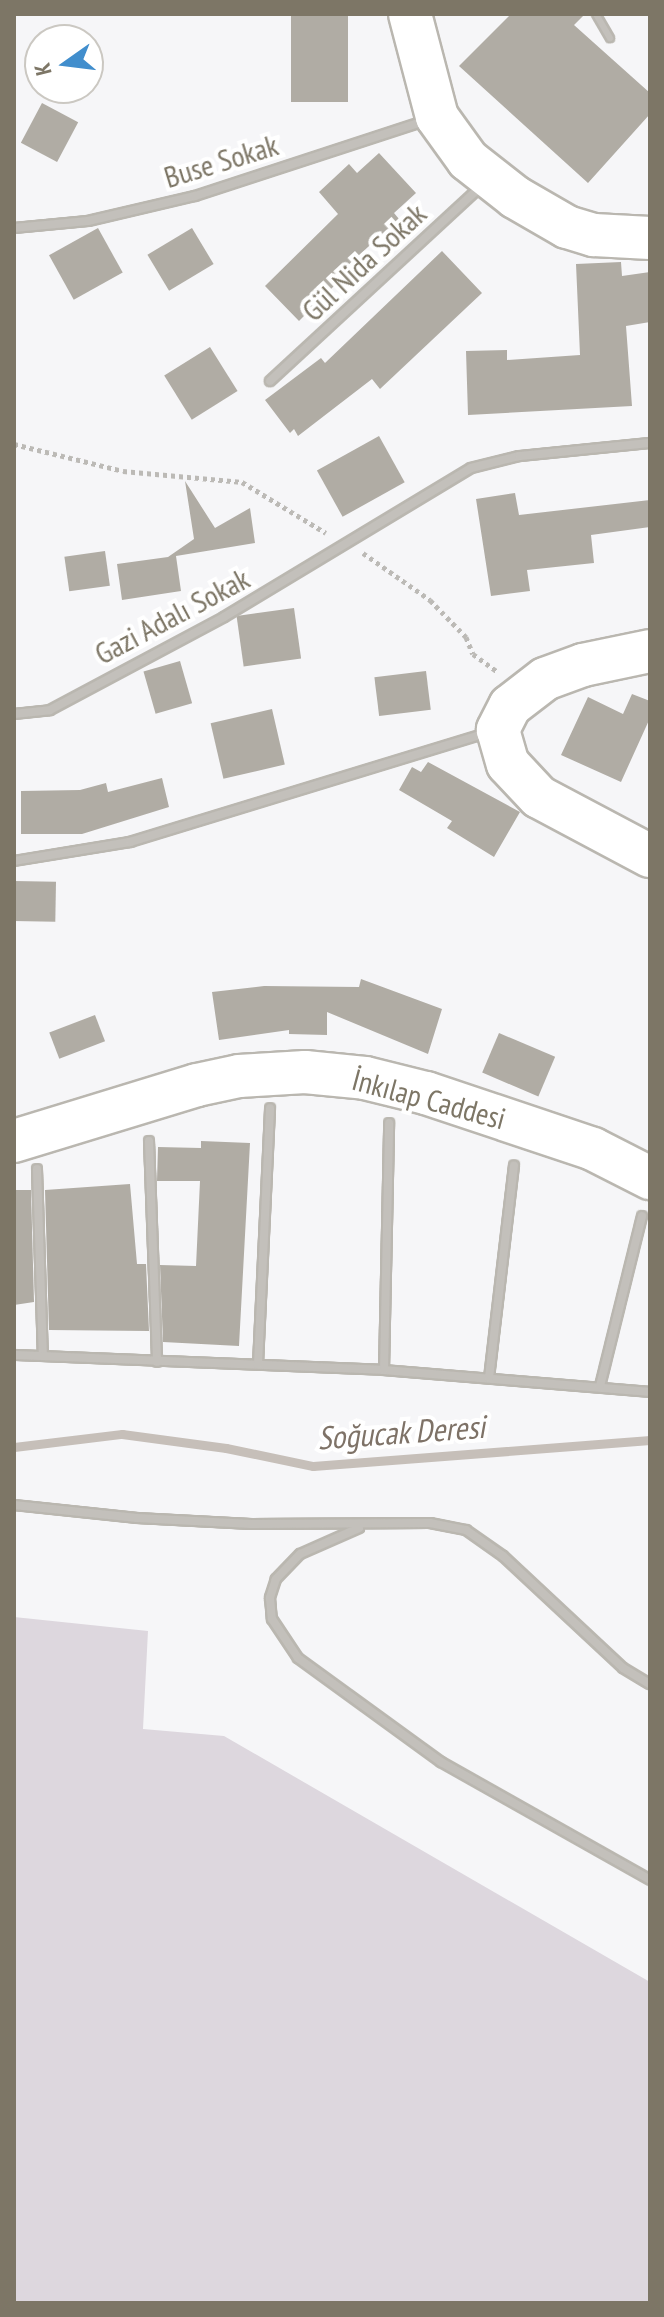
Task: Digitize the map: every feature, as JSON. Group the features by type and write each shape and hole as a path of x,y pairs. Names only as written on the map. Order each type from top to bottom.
{"street":[{"path":"410,14 437,117 468,160 490,178 567,227 594,235 650,238"},
{"name":"Buse Sokak","path":"14,228 38,229 172,203 437,117"},
{"name":"Gül Nida Sokak","path":"270,381 490,178"},
{"name":"Gazi Adalı Sokak","path":"14,714 50,710 348,544 471,468 519,456 650,443"},
{"path":"14,861 130,842 504,718 563,671 650,651"},
{"path":"504,718 508,764 539,797 650,856"},
{"name":"İnkılap Caddesi","path":"25,1155 197,1085 239,1076 305,1072 365,1078 426,1093 593,1149 646,1197"},
{"path":"258,1364 270,1108"},
{"path":"384,1370 389,1123"},
{"path":"149,1141 157,1362"},
{"path":"25,1155 43,1356"},
{"path":"489,1378 514,1165"},
{"path":"600,1386 646,1197"},
{"path":"14,1355 384,1370 650,1392"},
{"path":"14,1505 137,1518 363,1526 430,1523 466,1530 503,1556 623,1668 650,1684"},
{"path":"363,1526 284,1566 270,1598 281,1638 317,1673 441,1762 650,1880"}],"lane":[{"path":"596,14 610,38"}],"path":[{"path":"14,444 123,471 242,482 386,565 430,600 466,637 473,654 490,663 504,718"}],"shaded area":[{"path":"14,1617 148,1631 143,1729 224,1736 650,1982 650,2303 14,2303"}],"building":[{"path":"291,14 348,14 348,102 291,102"},
{"path":"511,14 585,14 574,25 650,93 650,114 588,183 459,66"},
{"path":"41,104 78,122 57,162 21,143"},
{"path":"379,153 416,193 394,213 399,219 337,275 341,279 299,321 265,286 338,214 319,192 349,164 357,173"},
{"path":"98,228 123,273 74,300 49,255"},
{"path":"192,228 214,264 169,291 147,255"},
{"path":"442,251 482,293 380,389 372,379 298,436 294,429 290,433 265,400 321,358 325,363"},
{"path":"621,262 622,276 650,272 650,322 626,326 632,406 468,415 466,351 507,350 507,360 580,355 576,264"},
{"path":"210,347 238,391 192,420 164,376"},
{"path":"379,436 405,482 343,517 317,470"},
{"path":"185,481 215,528 250,508 255,543 176,556 181,591 122,600 117,564 168,557 194,539"},
{"path":"515,493 519,515 650,500 650,527 591,535 594,563 527,570 530,591 491,596 476,499"},
{"path":"105,551 110,586 69,591 64,557"},
{"path":"294,608 301,659 244,667 237,616"},
{"path":"180,661 192,703 156,714 143,671"},
{"path":"426,671 431,710 379,716 374,677"},
{"path":"632,694 650,701 650,718 621,782 561,755 588,697 623,714"},
{"path":"272,709 285,765 223,779 211,723"},
{"path":"428,762 520,812 494,857 447,828 452,821 399,790 412,767 421,772"},
{"path":"162,778 169,807 82,834 21,834 21,791 80,790 106,783 108,792"},
{"path":"14,881 56,882 55,922 14,921"},
{"path":"361,979 442,1009 428,1054 327,1012 327,1035 289,1034 289,1030 219,1040 212,992 264,986 359,987"},
{"path":"95,1015 105,1041 59,1059 49,1033"},
{"path":"499,1033 555,1057 538,1096 482,1073"},
{"path":"201,1141 250,1143 239,1346 163,1342 160,1265 196,1266 200,1181 157,1181 158,1147 201,1148"},
{"path":"130,1184 137,1264 146,1264 149,1331 49,1330 45,1190"},
{"path":"14,1190 31,1190 34,1302 14,1305"}],"waterway":[{"name":"Soğucak Deresi","path":"14,1447 122,1434 226,1448 313,1466 650,1440"}]}
